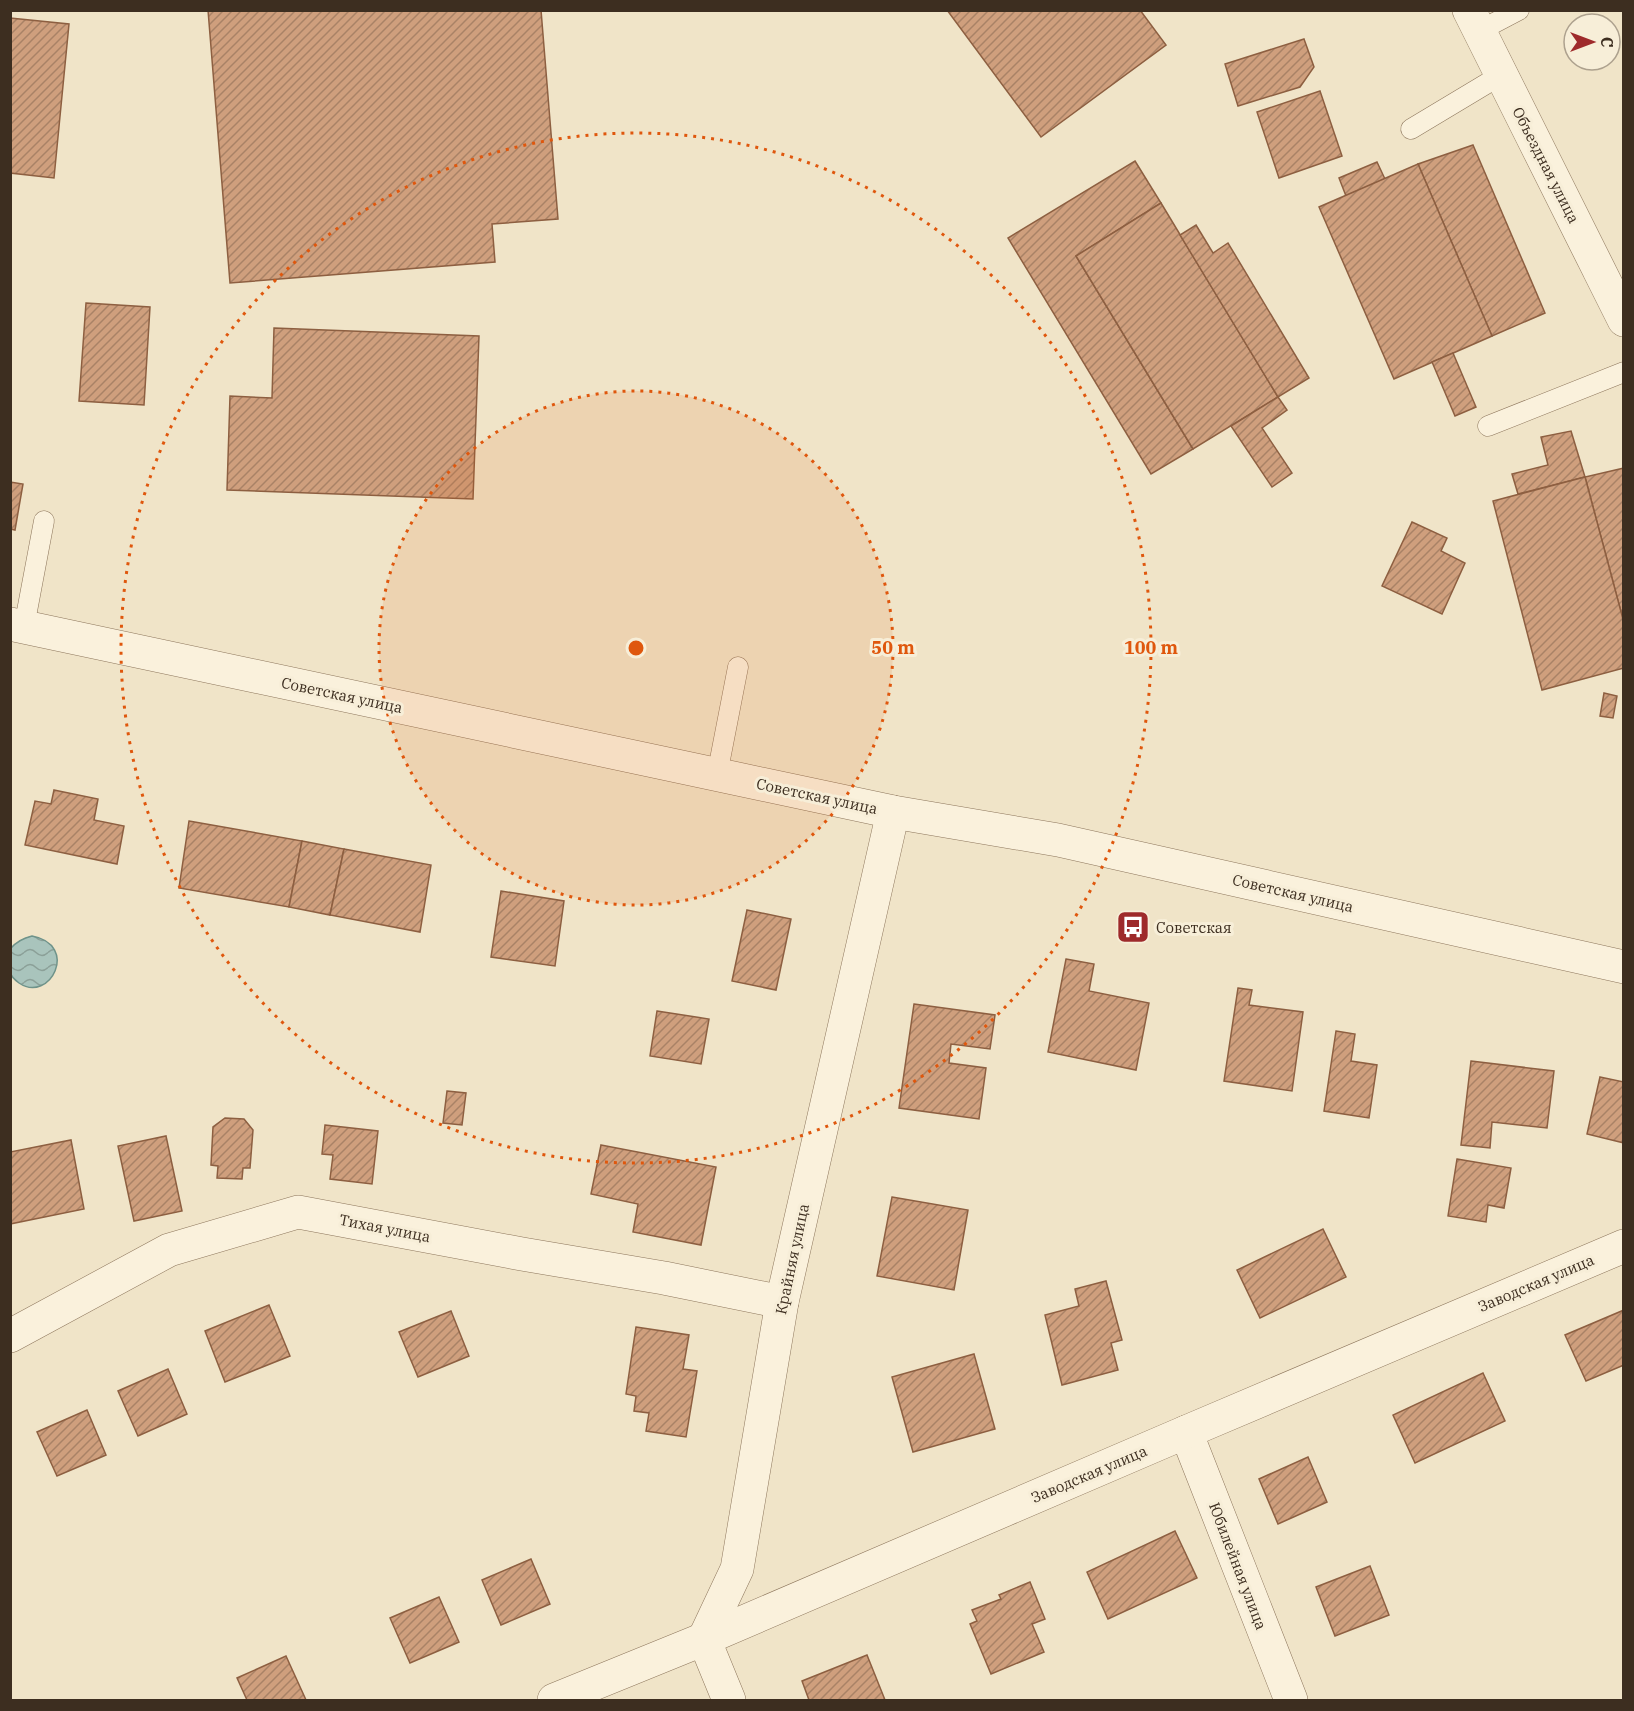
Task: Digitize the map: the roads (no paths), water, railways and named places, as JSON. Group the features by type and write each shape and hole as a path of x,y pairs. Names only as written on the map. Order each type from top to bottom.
{"street":[{"name":"Объездная улица","path":"1474,21 1623,320"},
{"name":"Советская улица","path":"17,626 893,812 1058,840 1623,967"},
{"name":"Крайняя улица","path":"704,1639 737,1569 782,1302 893,812"},
{"name":"Тихая улица","path":"10,1336 169,1250 298,1212 664,1278 782,1302"},
{"name":"Заводская улица","path":"554,1701 1623,1246"},
{"name":"Юбилейная улица","path":"1186,1432 1291,1701"},
{"path":"704,1639 729,1701"}],"lane":[{"path":"1474,21 1519,10"},
{"path":"1411,129 1501,75"},
{"path":"1488,426 1623,372"},
{"path":"17,626 44,521"},
{"path":"717,775 738,668"}],"water":[{"path":"32,936 46,941 55,950 57,960 55,971 49,980 41,986 30,987 19,983 12,977 10,949 20,940"}],"place":[{"name":"Советская","path":"1133,927"}]}
